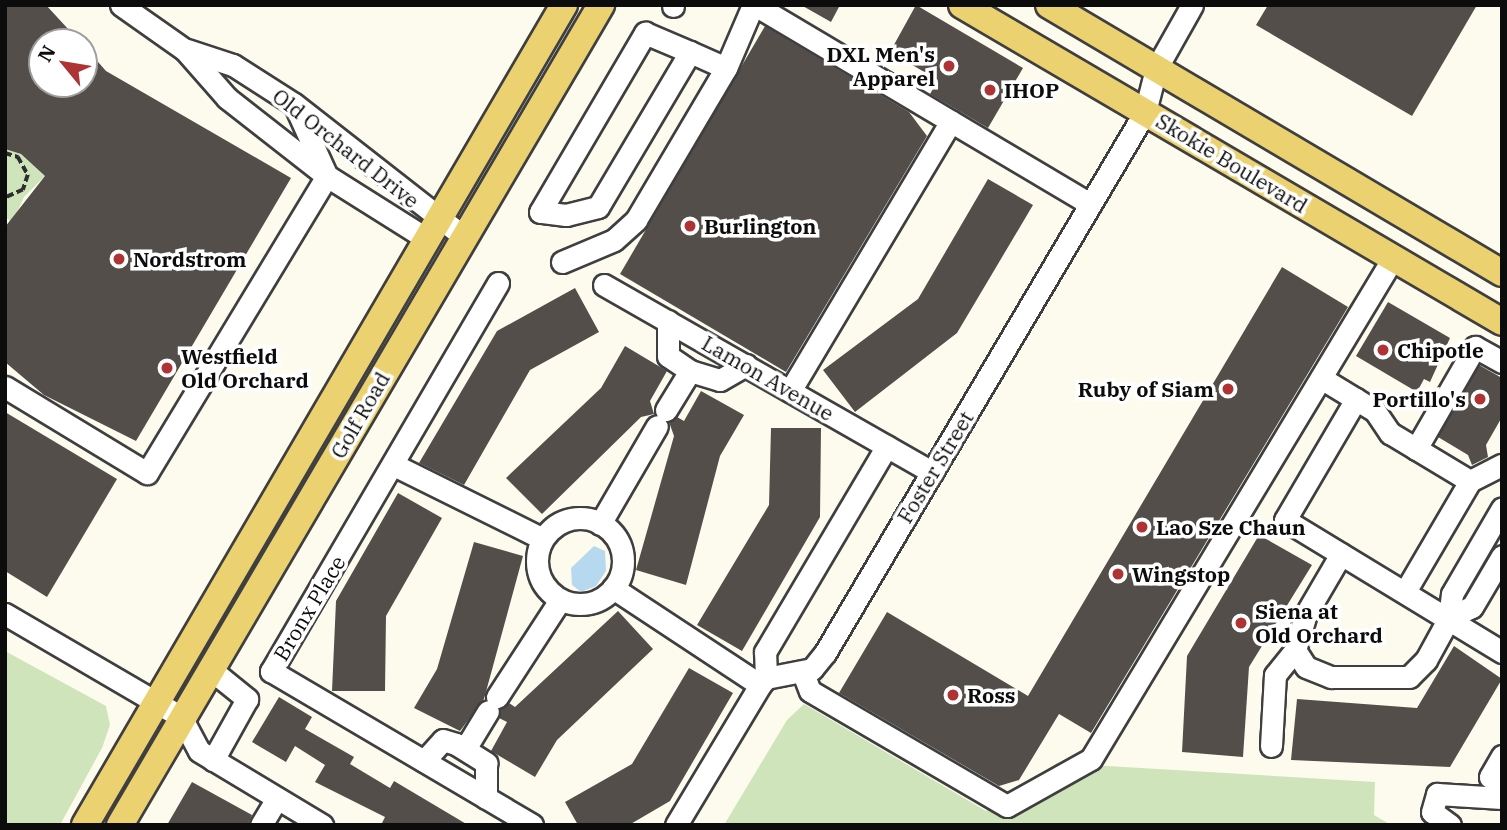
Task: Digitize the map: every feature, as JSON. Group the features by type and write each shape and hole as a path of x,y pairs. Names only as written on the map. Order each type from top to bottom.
{"main road":[{"name":"Golf Road","path":"85,825 153,700 564,5"},
{"name":"Golf Road","path":"120,825 601,5"},
{"name":"Skokie Boulevard","path":"962,5 1502,321"},
{"name":"Skokie Boulevard","path":"1049,5 1502,273"}],"street":[{"name":"Old Orchard Drive","path":"121,5 185,50 227,98 327,176 433,228 464,236"},
{"path":"562,262 614,240 636,220 726,68 754,5 1090,204"},
{"name":"Foster Street","path":"803,673 818,663 1145,112 1156,69 1192,5"},
{"path":"690,52 598,207 566,215 540,212 645,33 690,52 726,68"},
{"name":"Old Orchard Drive","path":"185,50 233,65 294,104 433,228"},
{"path":"294,104 327,176"},
{"path":"790,391 951,121"},
{"name":"Old Orchard Drive","path":"5,387 147,473 327,176"},
{"path":"598,207 614,240"},
{"path":"613,588 763,681 803,673 810,691 1007,806 1091,759 1393,258"},
{"name":"Bronx Place","path":"498,283 394,465 271,671 532,825"},
{"name":"Lamon Avenue","path":"604,285 932,472"},
{"path":"668,321 668,356 690,371 720,380 746,366"},
{"path":"1416,449 1475,348 1502,362"},
{"path":"600,524 690,371"},
{"path":"1321,378 1375,411 1390,433 1470,481"},
{"path":"1356,399 1285,520 1500,647"},
{"path":"676,825 763,681 765,652 887,446"},
{"path":"394,465 544,539"},
{"path":"1405,592 1470,481 1502,465"},
{"path":"1295,650 1306,667 1331,677 1409,677 1426,660 1449,618 1452,594 1502,508"},
{"path":"575,519 600,524 622,553 613,588 594,602 560,600 538,573 544,539 575,519"},
{"path":"1271,746 1275,676 1295,650 1305,595 1341,554"},
{"path":"1449,618 1472,607 1502,556"},
{"path":"465,749 560,600"},
{"path":"5,614 181,717 206,755 322,825"},
{"path":"157,760 206,755 247,699 210,669"},
{"path":"424,761 443,740 465,749 486,763 486,798"},
{"path":"1502,756 1490,776 1502,777"},
{"path":"1450,825 1433,812 1437,794 1502,798"},
{"path":"261,825 277,798"}],"path":[{"path":"5,153 23,162 28,176 23,190 5,198"}],"green space":[{"path":"5,149 21,154 45,176 24,197 12,223 5,216"},
{"path":"5,651 106,706 110,725 102,748 60,825 5,825"},
{"path":"804,704 986,811 1057,763 1375,782 1374,815 1391,825 724,825 787,720"}],"water":[{"path":"594,546 605,551 606,571 596,586 581,592 572,585 571,568"}],"building":[{"path":"5,5 46,5 67,28 28,28 28,98 98,98 98,62 106,71 291,178 136,441 44,395 5,362 5,227 45,176 21,154 5,149"},
{"path":"801,5 840,5 831,22"},
{"name":"DXL Men's Apparel","path":"916,5 1023,68 988,128 930,94 938,80 890,52"},
{"path":"1268,5 1477,5 1412,116 1256,25"},
{"path":"765,26 909,112 927,136 786,372 620,274"},
{"path":"988,179 1033,205 957,333 855,412 823,370 918,299"},
{"path":"1282,267 1348,307 1091,733 1059,714 1019,780 999,786 839,693 887,612 1028,696"},
{"path":"575,288 599,332 530,370 464,485 419,463 497,331"},
{"path":"1388,302 1450,338 1430,382 1424,379 1417,392 1356,356"},
{"path":"625,346 667,371 650,401 654,414 641,417 542,514 506,478 601,388"},
{"name":"Portillo's","path":"1479,365 1502,378 1502,417 1486,445 1488,457 1472,465 1468,455 1438,437"},
{"path":"701,391 744,415 720,456 686,585 636,570 674,436 669,422 677,417 684,421"},
{"path":"5,412 117,479 47,597 5,571"},
{"path":"771,428 821,428 820,517 742,651 697,625 769,505"},
{"path":"398,493 442,518 386,616 385,691 332,691 336,601"},
{"name":"Siena at Old Orchard","path":"1259,535 1312,565 1249,667 1243,757 1182,752 1187,656"},
{"path":"474,542 523,556 484,699 460,731 414,708 437,669"},
{"path":"618,611 653,649 557,740 535,777 491,751 507,722 499,718 501,709 509,703 515,707"},
{"name":"Siena at Old Orchard","path":"1454,646 1502,679 1450,767 1291,760 1297,699 1417,708"},
{"path":"689,668 733,693 670,801 629,825 578,825 565,802 632,764"},
{"path":"279,697 312,717 305,729 354,757 350,764 390,788 394,781 468,825 381,825 385,817 315,782 325,765 295,746 286,762 252,742"},
{"path":"192,782 252,815 248,825 167,825"}],"place":[{"name":"DXL Men's Apparel","path":"949,66"},
{"name":"IHOP","path":"990,90"},
{"name":"Burlington","path":"690,226"},
{"name":"Nordstrom","path":"119,259"},
{"name":"Chipotle","path":"1383,350"},
{"name":"Westfield Old Orchard","path":"167,368"},
{"name":"Ruby of Siam","path":"1228,389"},
{"name":"Portillo's","path":"1480,399"},
{"name":"Lao Sze Chaun","path":"1142,527"},
{"name":"Wingstop","path":"1118,574"},
{"name":"Siena at Old Orchard","path":"1241,623"},
{"name":"Ross","path":"953,695"}]}
